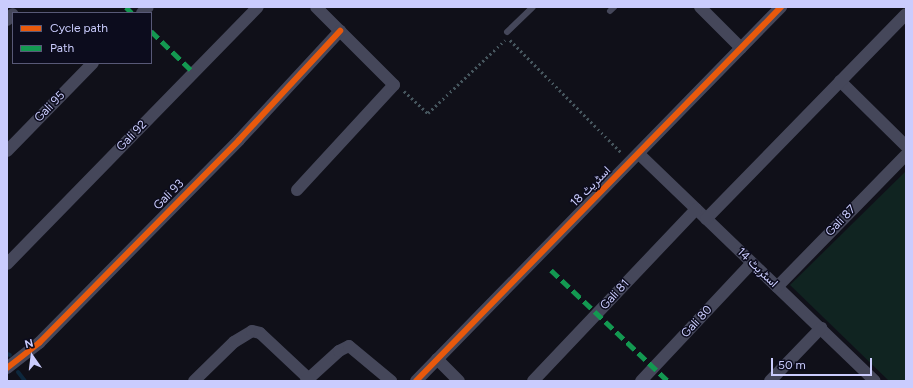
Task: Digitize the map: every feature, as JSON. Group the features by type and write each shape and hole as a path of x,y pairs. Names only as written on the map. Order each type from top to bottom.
{"street":[{"name":"Gali 92","path":"7,264 258,7"},
{"path":"297,190 394,85 316,7"},
{"path":"700,7 741,48"},
{"name":"اسٹریٹ 18","path":"416,381 781,7"},
{"path":"706,219 906,14"},
{"name":"Gali 93","path":"7,368 44,338 238,140 340,31"},
{"name":"Gali 95","path":"7,151 92,64"},
{"path":"840,81 906,146"},
{"name":"اسٹریٹ 14","path":"639,154 875,381"},
{"name":"Gali 87","path":"777,287 906,155"},
{"name":"Gali 81","path":"534,381 696,209"},
{"name":"Gali 80","path":"641,381 752,263"},
{"path":"770,381 821,328"},
{"path":"194,381 234,342 252,331 260,332 307,380 338,350 349,346 391,381"},
{"path":"437,359 459,381"}],"lane":[{"path":"507,32 533,7"}],"path":[{"path":"402,89 428,113 508,38 624,156"}],"green space":[{"path":"906,171 906,381 889,381 790,285"}],"waterway":[{"path":"18,372 25,381"}],"marked path":[{"path":"126,7 131,12"},
{"path":"152,32 192,71"},
{"path":"551,270 668,381"}],"cycle path":[{"path":"416,381 781,7"},
{"path":"7,368 39,343 239,140 340,31"}]}
